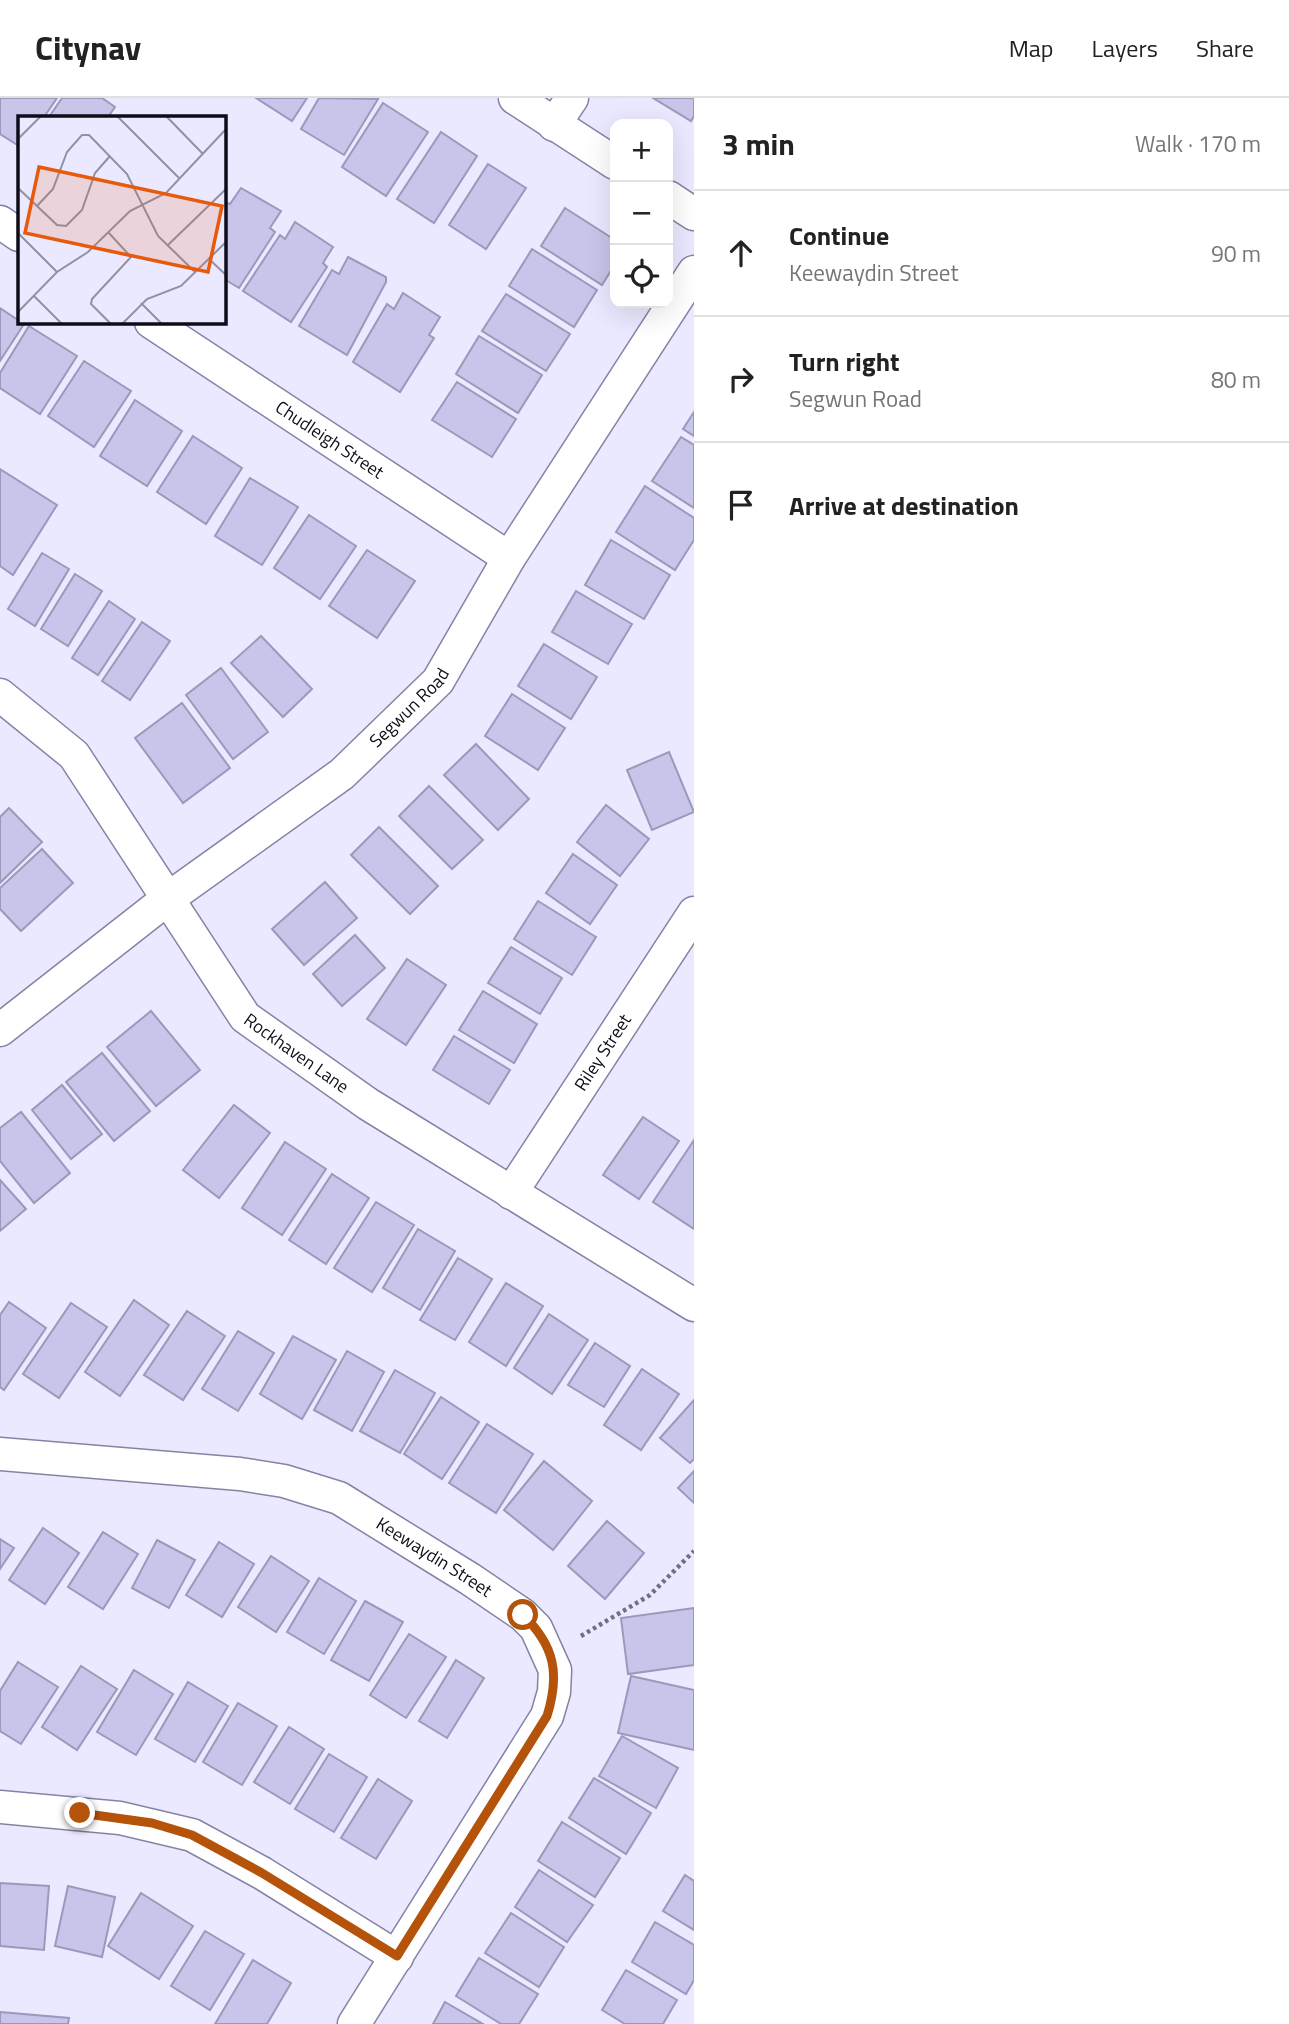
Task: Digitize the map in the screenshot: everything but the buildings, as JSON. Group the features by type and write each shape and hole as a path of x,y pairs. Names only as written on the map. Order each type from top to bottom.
{"street":[{"path":"515,98 610,160"},
{"path":"555,125 572,98"},
{"path":"673,200 694,214"},
{"path":"0,222 18,234"},
{"name":"Segwun Road","path":"0,1030 166,900 341,774 438,681 509,558 694,272"},
{"name":"Chudleigh Street","path":"154,324 509,558"},
{"name":"Rockhaven Lane","path":"0,695 74,755 166,900 245,1017 368,1104 694,1305"},
{"name":"Riley Street","path":"511,1193 694,913"},
{"name":"Keewaydin Street","path":"0,1454 240,1474 312,1489 339,1498 459,1572 523,1615 536,1628 555,1670 554,1692 547,1716 354,2024"},
{"path":"0,1807 120,1818 192,1835 262,1873 397,1956"}],"path":[{"path":"581,1636 650,1595 694,1551"}],"route":[{"path":"80,1813 152,1823 192,1835 262,1873 397,1956 547,1716 554,1692 555,1670 536,1628 523,1615"}]}
